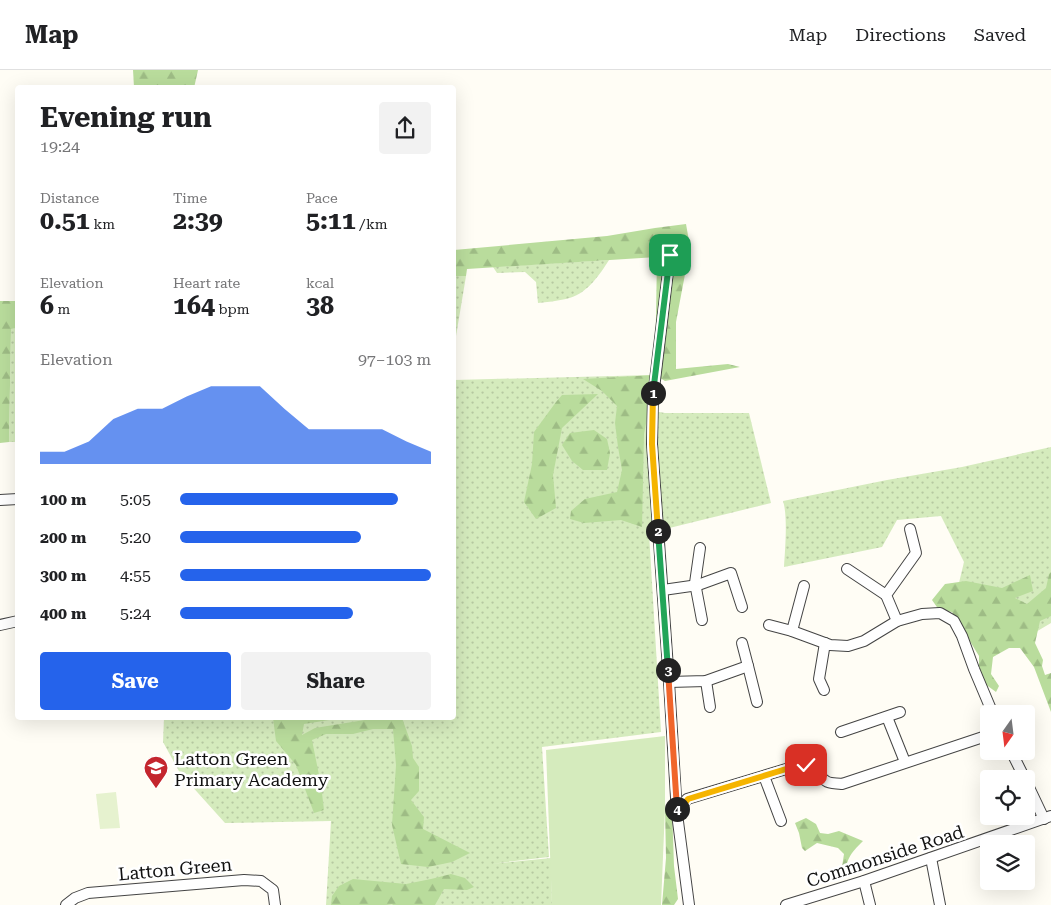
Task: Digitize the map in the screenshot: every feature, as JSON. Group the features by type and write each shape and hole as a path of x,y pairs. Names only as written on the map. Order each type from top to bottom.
{"street":[{"path":"670,255 655,382 652,444 677,814 689,905"},
{"path":"0,500 15,499"},
{"path":"886,594 916,553 910,530"},
{"path":"700,548 696,585 702,620"},
{"path":"847,569 886,594 898,621"},
{"path":"663,590 696,585 730,573 742,607"},
{"path":"792,631 804,586"},
{"path":"769,625 830,645 848,646 864,641 898,621 922,614 940,613 954,621 962,636 989,705"},
{"path":"0,625 15,622"},
{"path":"742,643 757,702"},
{"path":"824,690 819,679 825,643"},
{"path":"669,682 706,681 748,666"},
{"path":"706,681 710,707"},
{"path":"841,732 900,712"},
{"path":"887,717 905,762"},
{"path":"677,814 688,799 796,766 806,765 828,782 842,784 980,738"},
{"path":"764,776 781,821"},
{"path":"1035,795 1048,817"},
{"name":"Commonside Road","path":"786,905 864,881 1048,817"},
{"path":"931,858 940,905"},
{"name":"Latton Green","path":"66,905 75,898 88,893 244,880 261,881 273,890 275,905"},
{"path":"864,881 870,905"}],"green space":[{"path":"133,70 198,70 195,85 134,85"},
{"path":"686,224 689,241 676,322 676,369 728,364 740,367 665,381 655,375 657,257 467,269 466,276 456,276 456,250 607,236"},
{"path":"609,260 596,278 580,293 566,299 538,303 536,282 525,272 497,273 493,267"},
{"path":"456,276 466,276 456,336"},
{"path":"0,301 15,301 15,328 11,329 9,442 0,443"},
{"path":"15,328 15,442 9,442 11,329"},
{"path":"652,375 652,414 659,412 749,413 771,503 649,533 661,732 542,747 549,857 490,864 551,858 552,905 326,905 331,821 225,823 180,773 163,742 164,720 456,720 456,380"},
{"path":"655,375 644,434 642,527 621,520 584,523 570,519 571,511 585,499 617,492 622,470 615,423 617,406 602,391 583,379"},
{"path":"598,394 562,428 553,475 556,508 536,519 524,502 532,464 534,432 562,395"},
{"path":"594,430 607,439 610,453 607,470 583,470 572,461 562,445 570,433"},
{"path":"1051,447 1051,623 1029,636 952,612 964,562 941,516 897,520 882,547 784,567 786,524 783,501 962,467"},
{"path":"1051,572 1051,616 1040,621 1035,643 1043,660 1042,666 1045,675 1051,673 1051,712 1034,667 1020,648 1009,648 993,657 991,674 999,686 996,692 981,681 978,673 979,656 952,612 939,610 932,600 945,584 966,581 1002,588 1030,575 1033,591 1015,598 1027,604 1046,588"},
{"path":"273,720 329,720 304,724 302,735 315,728 365,720 403,720 412,746 413,758 419,767 419,791 411,800 424,817 423,829 470,853 452,862 428,867 401,864 392,825 396,765 393,729 373,729 353,734 326,734 312,740 324,810 314,813 296,765 276,741"},
{"path":"665,736 665,808 661,905 552,905 546,750"},
{"path":"116,792 120,828 100,829 96,794"},
{"path":"665,808 672,808 674,866 678,899 674,905 662,905 666,858"},
{"path":"806,818 816,824 820,833 828,834 839,831 863,841 850,857 844,876 842,867 844,854 838,848 817,843 805,851 802,848 795,823"},
{"path":"451,874 465,878 474,887 467,890 444,889 435,905 331,905 332,896 339,886 353,879 406,884"}],"place":[{"name":"Latton Green Primary Academy","path":"156,789"}],"route":[{"path":"670,255 653,397 652,444 677,814 688,799 796,766 806,765"}]}
